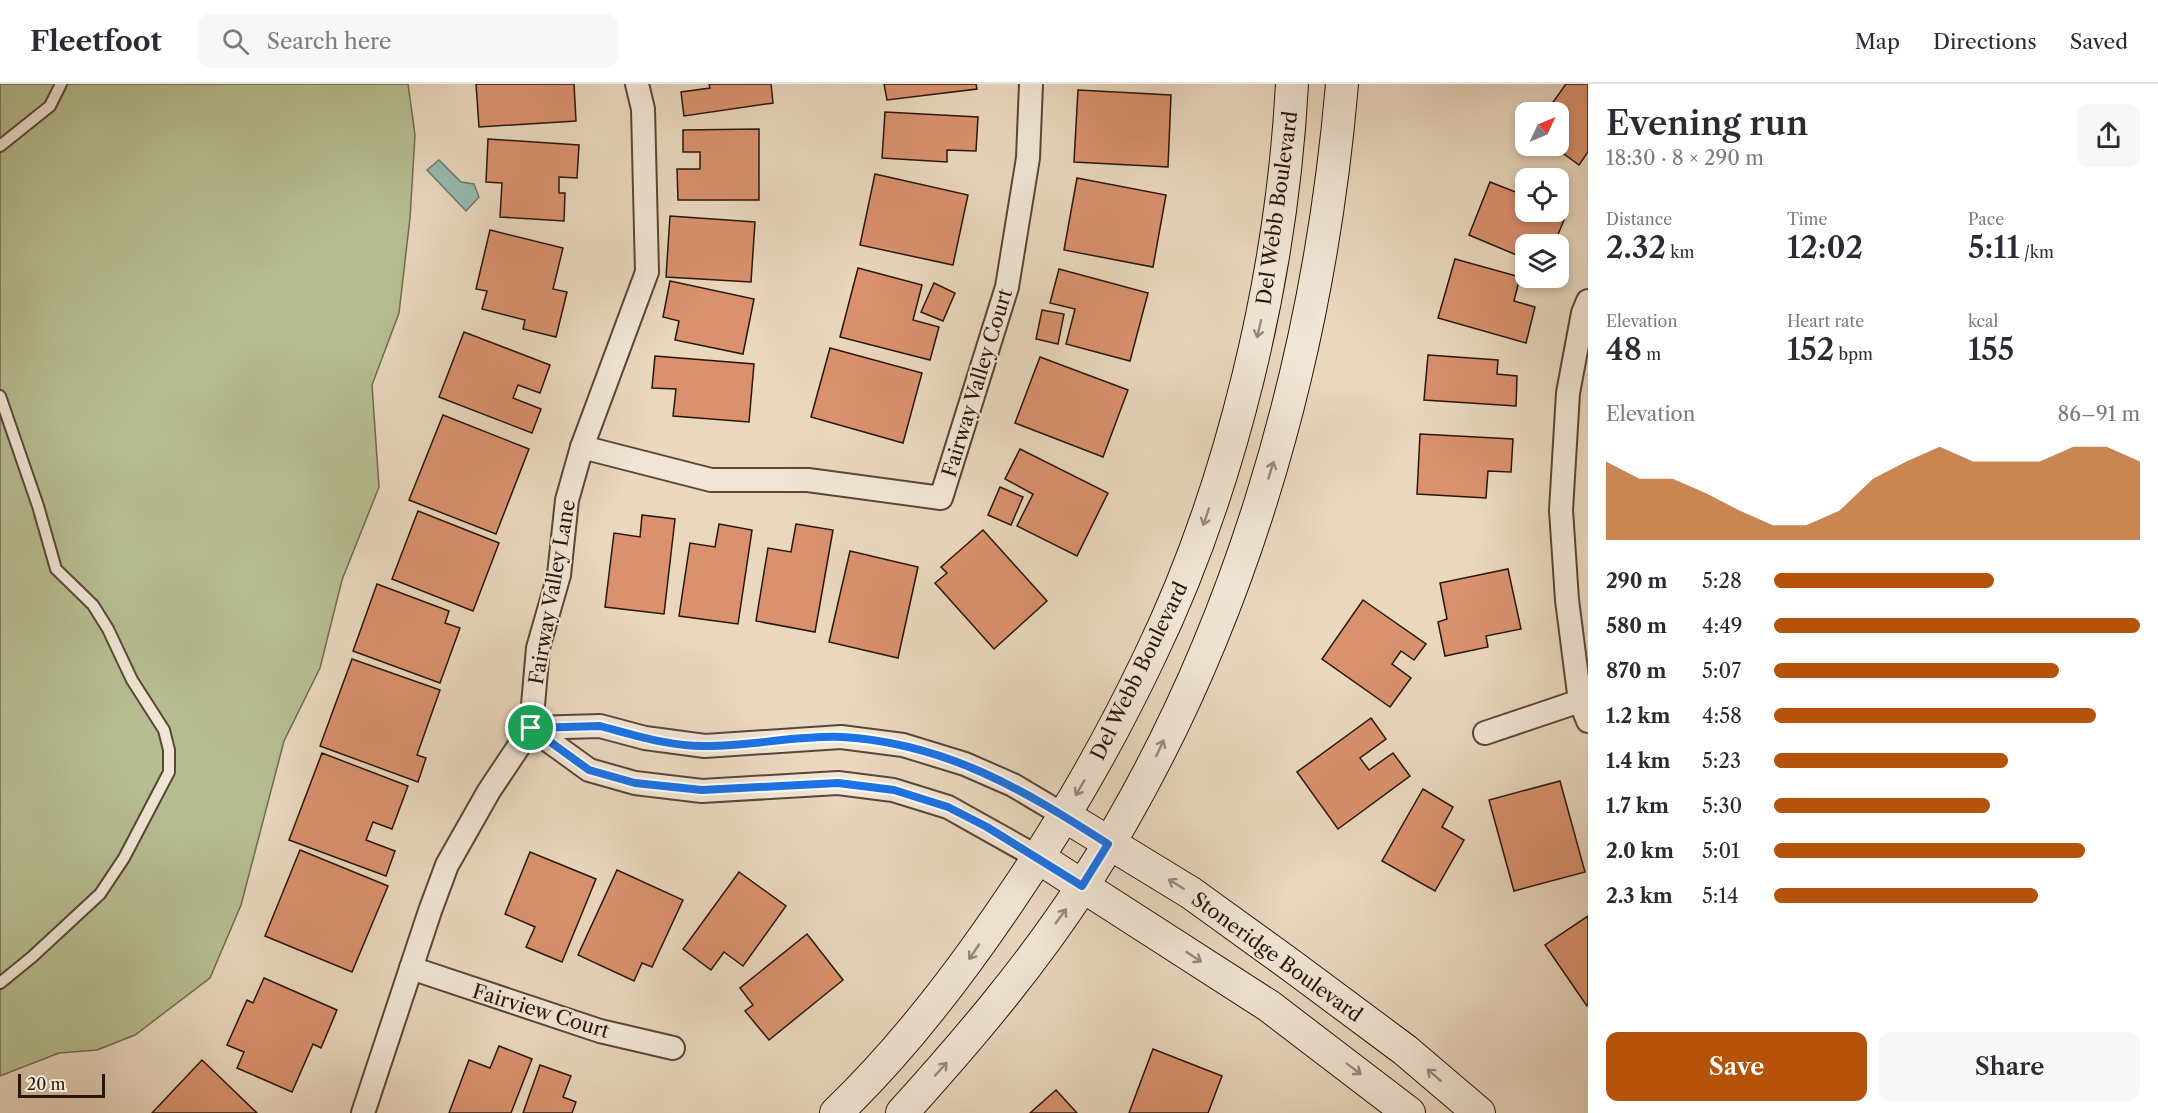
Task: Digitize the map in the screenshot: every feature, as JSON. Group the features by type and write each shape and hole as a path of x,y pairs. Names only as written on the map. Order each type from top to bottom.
{"street":[{"name":"Fairway Valley Lane","path":"363,1113 447,865 489,791 531,728 538,648 559,575 567,500 582,447 647,272 643,109 637,84"},
{"name":"Fairway Valley Court","path":"582,447 711,480 808,480 941,498 1007,287 1028,158 1031,84"},
{"name":"Del Webb Boulevard","path":"836,1113 963,969 1065,816 1150,657 1186,574 1213,497 1260,327 1288,147 1292,84"},
{"path":"902,1113 949,1061 1000,998 1038,950 1082,886 1150,770 1228,595 1285,423 1324,240 1342,84"},
{"path":"1485,734 1584,711 1567,600 1561,510 1568,393 1583,313 1588,301"},
{"path":"531,728 600,726 645,738 705,747 841,737 903,745 975,768 1013,785 1065,816"},
{"path":"531,728 589,770 635,783 702,790 838,783 894,790 948,807 1039,858 1269,1006 1409,1113"},
{"name":"Stoneridge Boulevard","path":"1065,816 1191,893 1405,1050 1479,1113"},
{"name":"Fairview Court","path":"411,968 600,1031 673,1048"}],"lane":[{"path":"0,146 50,106 61,84"},
{"path":"0,396 38,506 56,568 93,605 108,629 132,680 164,730 169,750 169,772 124,858 100,894 32,957 0,982"}],"green space":[{"path":"0,84 408,84 415,135 410,218 399,313 372,385 379,487 342,580 320,668 284,741 241,905 210,978 135,1035 97,1050 59,1053 0,1076"}],"water":[{"path":"439,160 461,182 474,184 479,197 466,211 427,170"}],"building":[{"path":"476,84 574,84 576,121 479,127"},
{"path":"709,84 771,84 773,103 684,116 681,92 710,88"},
{"path":"884,84 976,84 977,89 887,100"},
{"path":"1566,84 1588,84 1588,152 1579,165 1567,156 1569,156 1569,102 1553,102"},
{"path":"1078,90 1171,95 1168,167 1074,162"},
{"path":"885,112 978,117 976,151 947,150 947,162 882,158"},
{"path":"759,129 759,200 678,200 677,169 700,169 700,152 683,152 683,130"},
{"path":"488,139 579,145 577,178 559,177 559,193 565,193 564,221 500,217 502,183 486,182"},
{"path":"875,174 968,195 953,265 860,245"},
{"path":"1077,178 1166,195 1153,267 1064,250"},
{"path":"1490,182 1515,192 1515,222 1563,222 1558,234 1515,234 1515,254 1469,235"},
{"path":"670,216 755,222 751,282 666,277"},
{"path":"490,230 563,248 553,289 567,292 556,337 523,329 525,320 482,309 487,291 476,289"},
{"path":"1455,259 1515,276 1515,288 1517,288 1514,301 1535,307 1526,343 1438,318"},
{"path":"858,268 922,285 913,320 939,327 930,360 840,337"},
{"path":"1059,269 1148,293 1130,361 1066,344 1075,309 1050,303"},
{"path":"670,281 754,299 743,354 675,340 679,321 663,317"},
{"path":"934,283 955,293 943,321 921,312"},
{"path":"1042,310 1064,314 1058,344 1036,339"},
{"path":"464,332 550,365 540,393 518,385 513,398 541,409 532,433 439,397"},
{"path":"830,348 922,373 903,443 811,417"},
{"path":"1428,355 1498,360 1497,374 1517,376 1516,406 1424,400"},
{"path":"655,356 754,364 749,422 673,416 676,389 652,388"},
{"path":"1040,357 1128,390 1103,457 1015,423"},
{"path":"443,415 529,449 496,534 409,500"},
{"path":"1420,434 1513,439 1511,472 1488,471 1486,498 1417,494"},
{"path":"1020,449 1108,493 1077,556 1017,526 1033,494 1005,479"},
{"path":"1000,487 1023,497 1011,525 988,515"},
{"path":"418,511 499,543 473,611 392,579"},
{"path":"642,515 675,519 664,614 605,607 614,533 640,537"},
{"path":"719,524 752,530 738,624 679,616 690,543 715,547"},
{"path":"796,524 833,530 815,632 756,621 768,548 791,552"},
{"path":"983,530 1047,601 994,649 935,583 947,573 941,567"},
{"path":"850,551 918,567 898,658 829,642"},
{"path":"1508,569 1521,629 1486,636 1488,647 1445,656 1438,622 1447,619 1440,583"},
{"path":"377,584 449,611 445,623 460,628 440,683 353,651"},
{"path":"1363,600 1426,644 1414,660 1401,651 1392,664 1411,678 1390,707 1322,659"},
{"path":"352,659 440,690 417,755 426,758 418,782 320,746"},
{"path":"1371,718 1386,739 1360,758 1369,770 1393,753 1410,776 1338,829 1297,772"},
{"path":"322,753 408,786 392,829 373,822 366,840 395,851 386,876 289,840"},
{"path":"1560,781 1585,872 1514,891 1489,800"},
{"path":"1423,789 1453,807 1442,827 1464,840 1435,891 1382,861"},
{"path":"300,850 388,886 352,972 265,936"},
{"path":"530,852 596,879 562,962 526,947 535,927 505,914"},
{"path":"617,870 683,900 652,967 642,963 634,981 578,955"},
{"path":"739,872 786,906 743,966 724,952 711,970 683,949"},
{"path":"1588,916 1588,1005 1587,1006 1545,945"},
{"path":"807,934 843,980 769,1040 745,1011 753,1005 740,988"},
{"path":"264,978 337,1010 321,1048 313,1044 292,1092 237,1068 244,1052 227,1045 247,1000 253,1003"},
{"path":"499,1046 532,1059 511,1113 449,1113 469,1060 490,1068"},
{"path":"1153,1049 1222,1076 1208,1113 1129,1113"},
{"path":"202,1060 257,1113 152,1113"},
{"path":"540,1065 571,1076 563,1097 576,1102 572,1113 523,1113"},
{"path":"1056,1090 1077,1113 1030,1113"}],"route":[{"path":"600,726 645,738 705,747 841,737 903,745 965,764 1013,785 1108,844 1082,886 987,827 948,807 894,790 838,783 759,789 702,790 635,783 589,770 531,728 600,726"}]}
